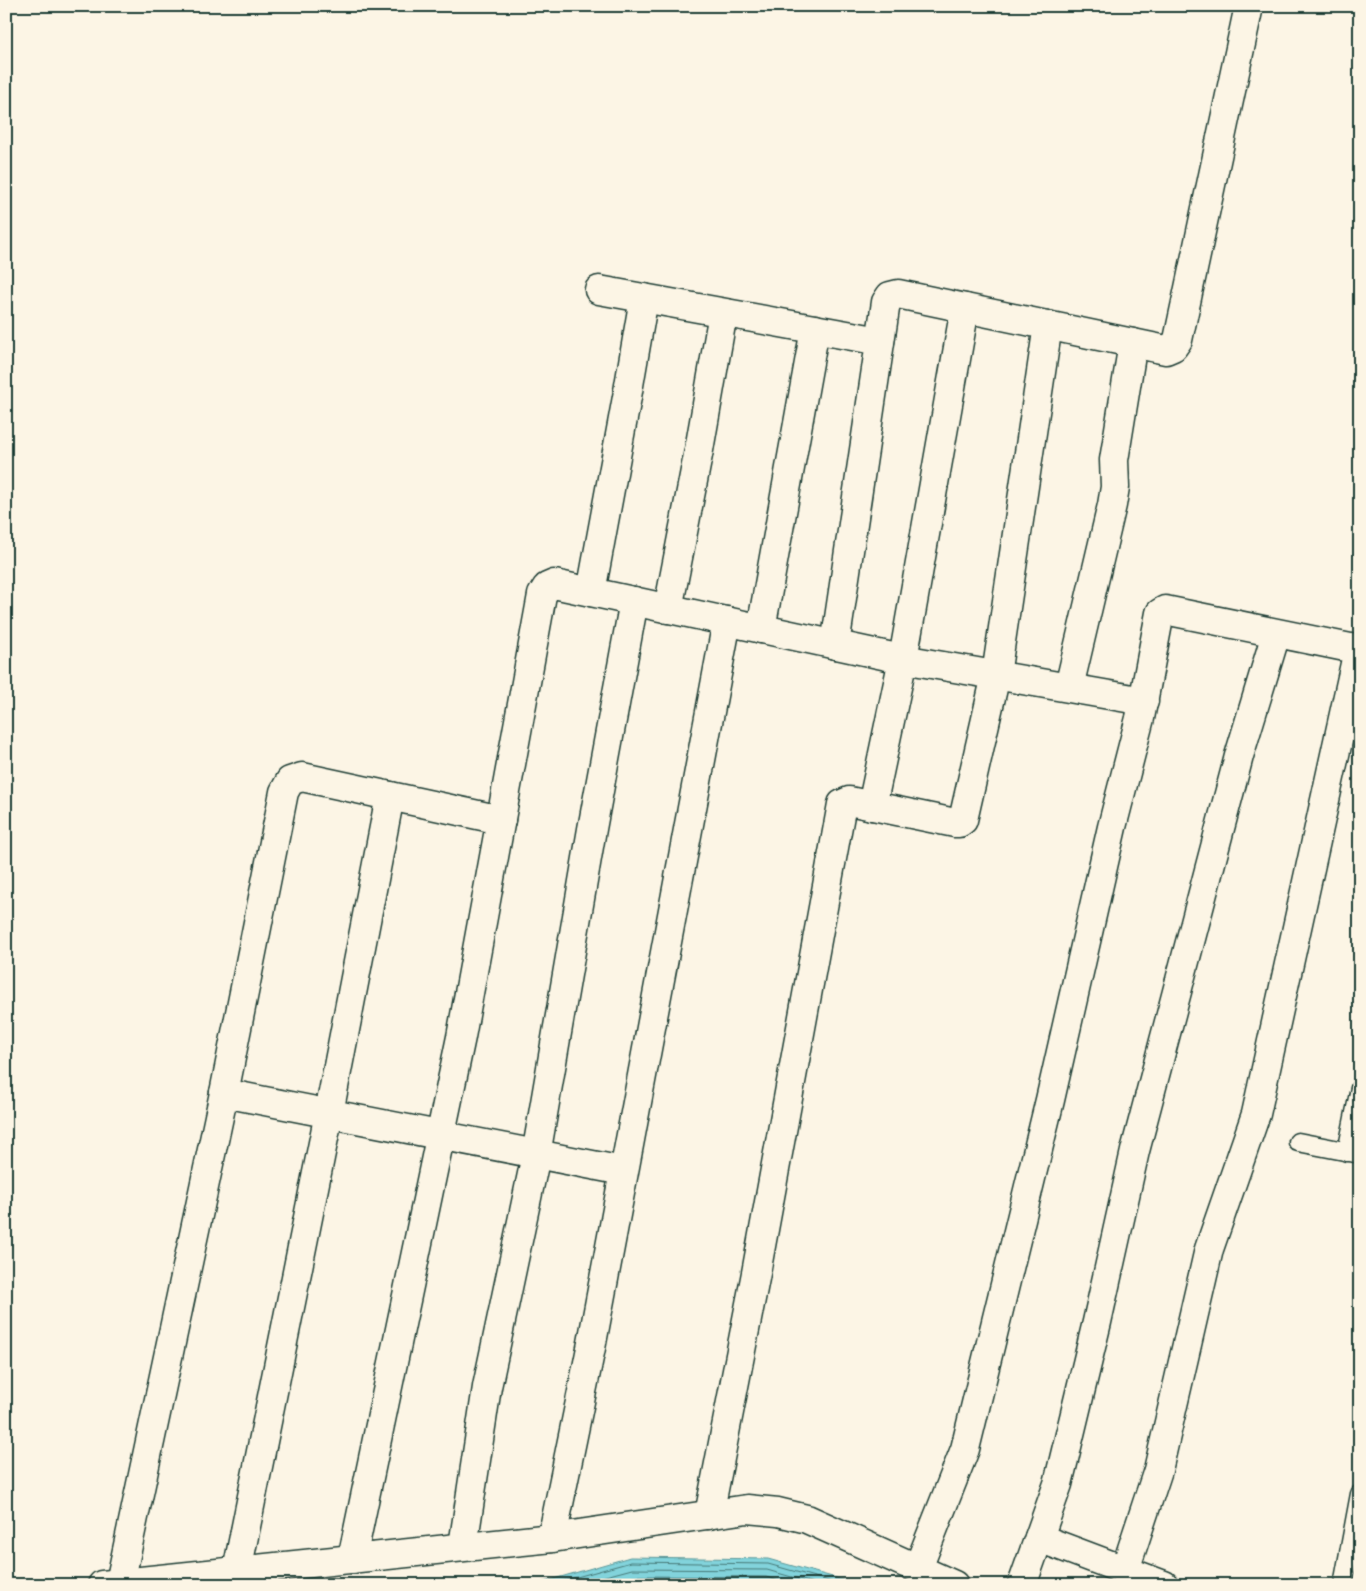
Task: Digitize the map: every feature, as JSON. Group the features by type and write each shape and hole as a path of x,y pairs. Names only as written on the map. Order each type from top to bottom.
{"street":[{"path":"835,645 886,302 890,296 898,294 1166,350 1173,347 1178,340 1249,6"},
{"path":"599,290 880,341"},
{"path":"591,592 644,298"},
{"path":"872,806 903,659 965,308"},
{"path":"668,609 700,450 723,312"},
{"path":"709,1514 756,1272 842,804 849,801 955,823 963,820 996,675 1048,325"},
{"path":"760,628 816,329"},
{"path":"1069,687 1112,505 1115,488 1114,460 1133,343"},
{"path":"352,1559 461,1038 542,595 547,588 554,584 903,659 1144,700"},
{"path":"464,1546 487,1387 536,1155 573,936 634,601"},
{"path":"918,1568 965,1449 1044,1129 1112,827 1144,700 1160,613 1162,611 1359,650 1256,1114 1209,1249 1158,1470 1125,1570"},
{"path":"552,1538 592,1343 726,621"},
{"path":"1022,1585 1058,1484 1097,1322 1135,1151 1239,756 1276,634"},
{"path":"501,820 302,777 290,781 284,792 224,1093 111,1584 552,1538 746,1509 778,1512 807,1519 954,1585"},
{"path":"237,1571 329,1113 390,796"},
{"path":"224,1093 623,1171"},
{"path":"1039,1538 1164,1585"}],"lane":[{"path":"1298,1142 1353,1153 1360,1088"},
{"path":"1343,1585 1360,1494"}],"water":[{"path":"630,1557 768,1559 861,1585 533,1585"}]}
